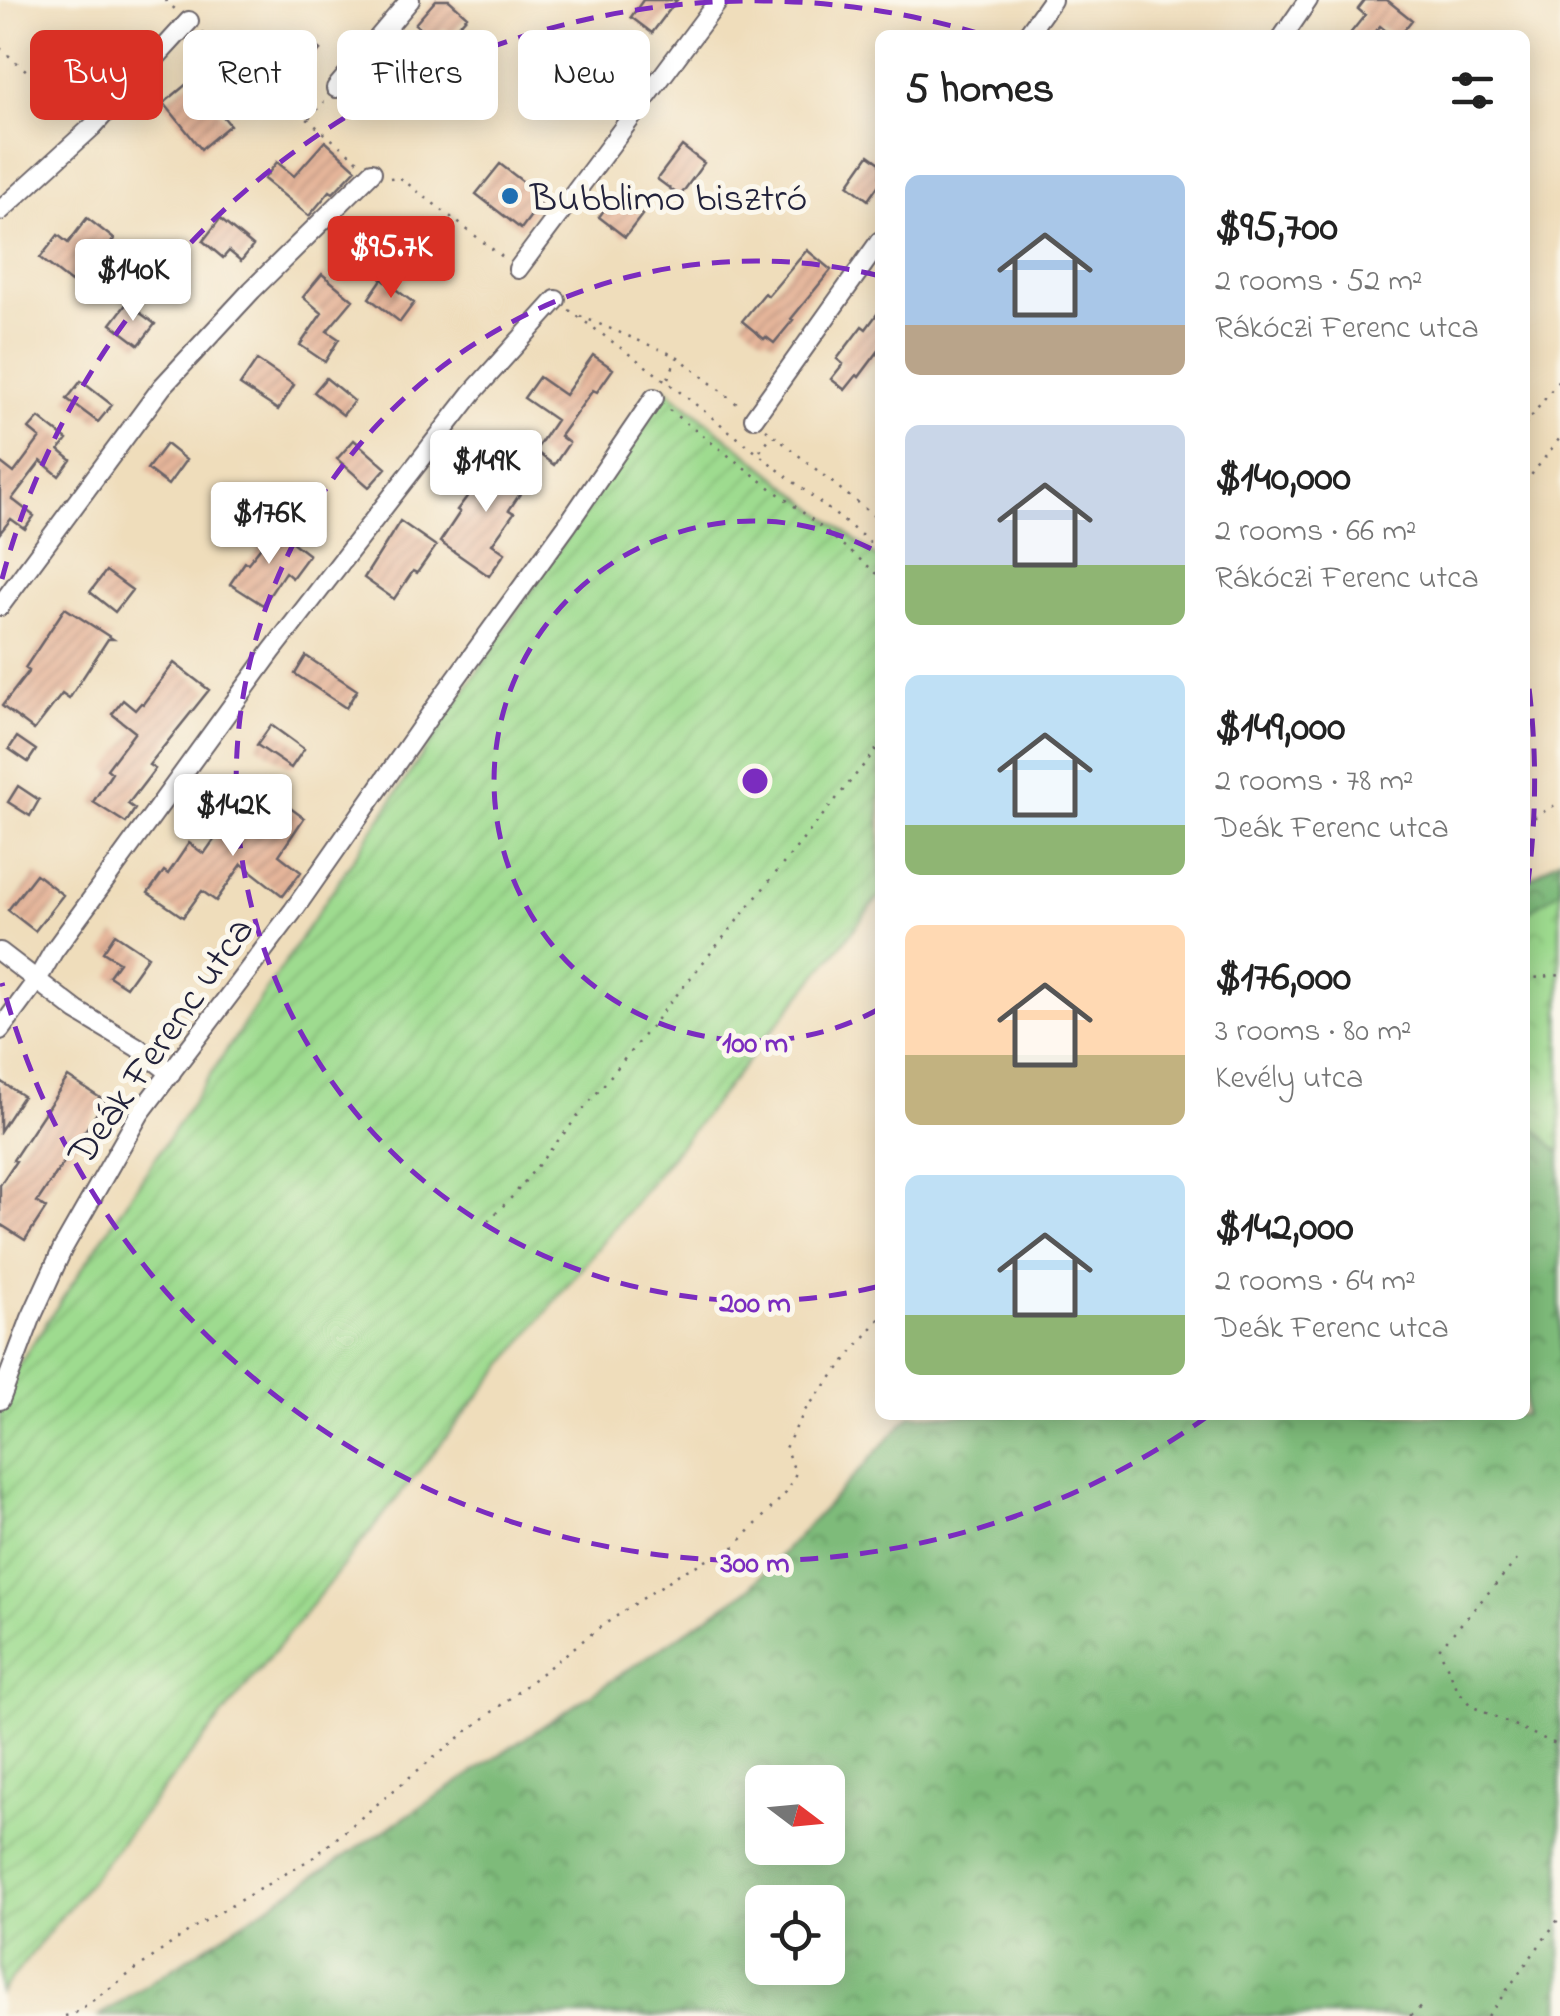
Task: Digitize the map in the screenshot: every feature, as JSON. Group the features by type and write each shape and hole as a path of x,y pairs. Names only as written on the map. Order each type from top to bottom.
{"street":[{"path":"336,88 410,0"},
{"path":"518,269 719,0"},
{"path":"1031,30 1052,0"},
{"path":"1287,30 1308,0"},
{"path":"0,211 92,127 189,21"},
{"path":"0,606 162,387 252,290 372,172"},
{"path":"754,418 875,248"},
{"path":"0,1030 272,650 473,392 556,300"},
{"name":"Deák Ferenc utca","path":"0,1400 63,1248 131,1128 293,911 654,398"},
{"path":"0,952 76,1010 137,1047 170,1073"}],"path":[{"path":"166,0 200,30"},
{"path":"0,48 92,127"},
{"path":"317,109 336,88"},
{"path":"309,120 372,172 383,179 399,177 518,269"},
{"path":"875,517 678,357 574,314 666,380 875,546"},
{"path":"666,380 678,357"},
{"path":"1530,418 1560,379"},
{"path":"654,398 875,572"},
{"path":"758,452 772,436"},
{"path":"1530,477 1560,438"},
{"path":"488,1221 513,1196 875,751"},
{"path":"1530,820 1560,802"},
{"path":"1530,978 1560,975"},
{"path":"65,2016 74,2014 193,1928 314,1857 599,1628 678,1574 734,1547 786,1493 796,1473 785,1448 806,1409 875,1324"},
{"path":"1518,1560 1439,1649 1458,1690 1471,1706 1560,1746"},
{"path":"1488,2016 1560,1917"},
{"path":"1410,2016 1422,2006"}],"green space":[{"path":"665,388 875,556 875,902 0,1993 0,1393"},
{"path":"1560,858 1560,2016 99,2016 748,1590 906,1420 1530,1420 1530,879"},
{"path":"1560,890 1560,1153 1530,1124 1530,911"}],"building":[{"path":"436,0 449,0 467,16 455,30 422,30 415,24"},
{"path":"643,0 677,0 652,33 631,17"},
{"path":"1365,0 1387,0 1412,20 1404,30 1385,30 1380,26 1377,30 1353,30 1365,15 1358,9"},
{"path":"183,87 183,120 226,120 230,125 201,149 164,103"},
{"path":"325,141 356,169 309,216 264,179 277,162 294,176"},
{"path":"682,146 704,163 680,196 657,179"},
{"path":"869,155 875,159 875,190 868,200 848,185"},
{"name":"Bubblimo bisztró","path":"500,164 544,198 521,229 476,194"},
{"path":"615,195 642,215 625,237 599,217"},
{"path":"87,218 114,239 99,259 93,254 71,282 40,258 58,235 68,243"},
{"path":"220,219 253,246 241,261 229,251 223,258 203,241"},
{"path":"414,222 435,240 412,267 391,249"},
{"path":"807,250 831,270 774,343 764,339 742,321"},
{"path":"322,274 353,300 327,331 339,339 325,362 300,345 322,313 303,297"},
{"path":"382,279 414,303 400,322 369,298"},
{"path":"127,303 155,324 139,345 111,324"},
{"path":"875,317 875,356 845,390 831,379 843,364 837,359 862,326 866,329"},
{"path":"593,355 613,369 560,436 569,443 554,465 535,451 556,420 524,398 539,377 565,395"},
{"path":"257,360 294,385 278,410 240,385"},
{"path":"326,378 354,401 343,415 314,392"},
{"path":"81,381 112,405 98,422 67,399"},
{"path":"39,418 67,440 59,450 71,460 59,476 41,461 12,499 34,516 25,529 11,519 0,533 0,462 14,473 40,438 29,429"},
{"path":"354,440 386,468 369,487 337,459"},
{"path":"166,444 186,460 168,485 147,469"},
{"path":"499,454 532,476 509,510 514,513 492,544 505,553 489,576 440,542 460,512 457,510"},
{"path":"400,521 436,546 394,599 364,578"},
{"path":"275,529 309,555 292,578 285,572 263,605 230,584"},
{"path":"106,571 132,590 115,612 90,592"},
{"path":"65,608 113,639 108,639 69,699 62,694 34,730 2,706 29,671 25,668"},
{"path":"306,656 357,690 346,708 295,674"},
{"path":"174,663 209,690 149,765 155,769 128,804 135,809 126,823 93,802 112,773 107,769 135,732 112,714 123,700 135,710 143,704"},
{"path":"271,725 304,749 291,768 257,745"},
{"path":"17,737 36,750 28,762 9,749"},
{"path":"18,786 39,800 30,816 8,802"},
{"path":"271,794 304,818 279,855 301,872 283,896 242,864 216,901 202,891 183,917 148,893 164,871 168,874 189,843 204,854 228,820 245,832"},
{"path":"36,874 63,895 35,931 8,910"},
{"path":"115,934 148,956 126,987 109,976 119,962 103,952"},
{"path":"68,1077 105,1101 37,1202 46,1208 25,1240 0,1224 0,1185"},
{"path":"0,1081 23,1096 0,1131"}],"place":[{"name":"Bubblimo bisztró","path":"510,196"}]}
